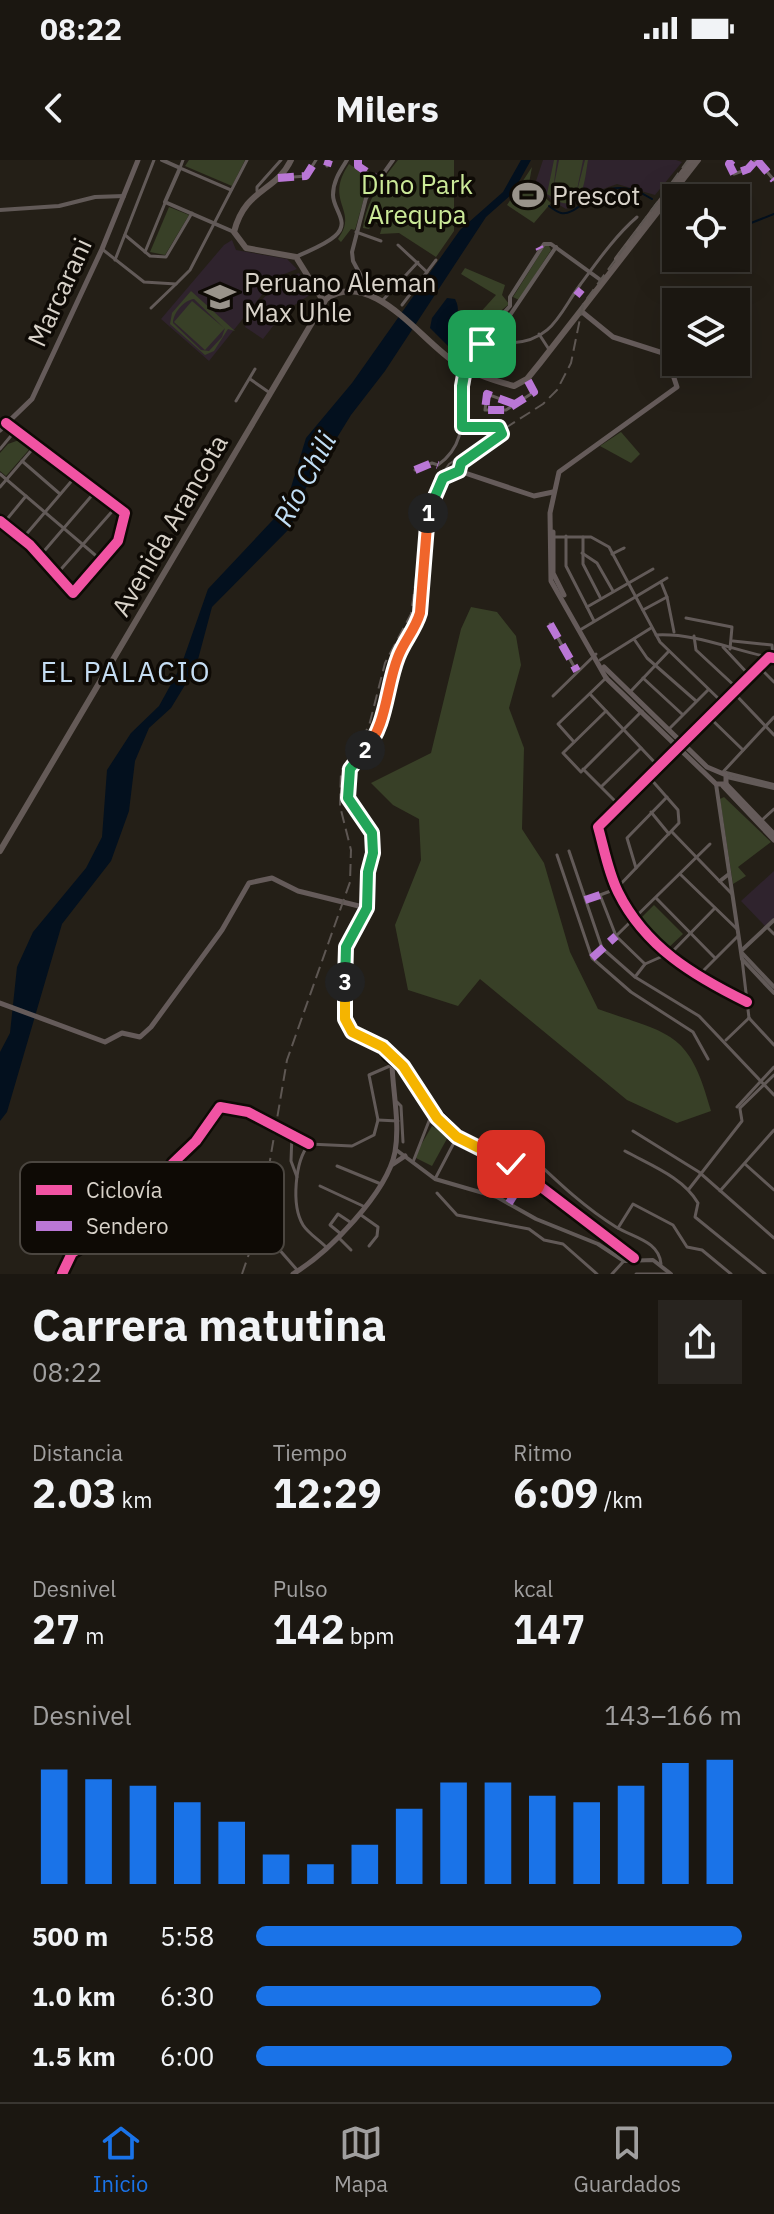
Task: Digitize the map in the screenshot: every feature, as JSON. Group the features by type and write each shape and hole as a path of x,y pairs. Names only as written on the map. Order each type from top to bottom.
{"main road":[{"name":"Marcarani","path":"0,430 32,399 102,249 138,160"},
{"path":"291,160 278,178 257,191 247,202 234,232 246,248 296,257 324,302 345,291 370,293 467,369 514,386 527,379 550,351 695,160"},
{"name":"Avenida Arancota","path":"0,851 324,302"},
{"path":"581,311 613,337 666,354 677,387 559,472 553,492 548,573 608,676 680,746 721,780"},
{"path":"295,1272 327,1248 381,1184 392,1165 395,1149 399,1121 392,1065 383,1047 352,1032 345,1019 346,947 367,908 368,872 374,844 372,833 348,798 350,769 378,730 398,656 418,621 424,592 429,505 443,478 459,471 541,497 552,507 553,573 581,629"},
{"path":"541,497 553,492"},
{"path":"643,710 721,780 774,837"},
{"path":"0,1003 105,1042 122,1033 134,1038 145,1034 222,930 245,888 256,881 272,878 298,891 367,908"},
{"path":"392,1165 405,1156"}],"street":[{"path":"115,260 154,160"},
{"path":"162,160 231,190"},
{"path":"145,252 183,160"},
{"path":"151,308 190,270 247,160"},
{"path":"257,191 257,187 281,160"},
{"path":"278,178 306,176 316,160"},
{"path":"327,166 329,160"},
{"path":"296,257 340,230 341,216 333,196 336,177 347,160"},
{"path":"358,160 358,166 377,179"},
{"path":"370,293 352,257 356,232 366,198 393,160"},
{"path":"732,160 729,164 734,174 748,169 757,160 774,180"},
{"path":"0,210 59,206 95,197 124,196"},
{"path":"165,202 234,232"},
{"path":"125,235 158,259 166,257 192,213"},
{"path":"602,282 589,272 556,247 541,247 511,296 502,322 511,343 539,334 559,320 589,272 637,217"},
{"path":"356,232 381,241"},
{"path":"398,245 427,272"},
{"path":"481,349 483,336 517,306 556,247"},
{"path":"102,249 144,282 176,284"},
{"path":"402,305 436,260"},
{"path":"382,301 418,262"},
{"path":"576,290 582,295"},
{"path":"510,303 517,306"},
{"path":"539,334 550,351"},
{"path":"415,470 432,463 438,465 449,458 462,427 462,386 466,364 481,349 508,338"},
{"path":"236,401 255,369"},
{"path":"250,379 270,393"},
{"path":"514,404 487,394 485,410 502,411 514,404 534,392 527,379"},
{"path":"6,423 125,513 118,541 73,593 23,538 1,523 26,496"},
{"path":"459,471 461,463 502,432 499,427 491,425 462,427"},
{"path":"0,449 16,430"},
{"path":"0,487 36,445"},
{"path":"22,461 60,494"},
{"path":"0,474 102,560"},
{"path":"23,538 75,477"},
{"path":"39,557 94,492"},
{"path":"55,576 116,507"},
{"path":"566,536 566,566 594,621"},
{"path":"553,537 583,537 599,541 612,554 656,635 724,703"},
{"path":"583,537 583,564 601,598"},
{"path":"612,554 624,548"},
{"path":"582,553 597,563 613,591"},
{"path":"587,607 653,569"},
{"path":"581,629 667,578"},
{"path":"661,582 674,634"},
{"path":"643,610 667,597"},
{"path":"686,618 732,627 730,649"},
{"path":"550,624 577,671"},
{"path":"553,696 577,671 651,627"},
{"path":"656,635 694,636 730,649 772,658"},
{"path":"694,636 696,650 774,735"},
{"path":"634,639 655,666 696,701"},
{"path":"733,641 773,644 772,658"},
{"path":"723,647 750,676"},
{"path":"627,695 669,651"},
{"path":"747,1002 697,977 667,955 634,920 616,889 598,827 759,667 772,658"},
{"path":"759,667 774,682"},
{"path":"574,742 558,724 608,676"},
{"path":"643,678 683,715"},
{"path":"668,730 709,689"},
{"path":"590,694 659,767"},
{"path":"582,770 643,710"},
{"path":"606,711 563,753 620,806"},
{"path":"709,717 743,750"},
{"path":"774,717 743,750 721,780 718,797 749,1018 774,1045"},
{"path":"602,786 641,748"},
{"path":"645,964 616,936 600,895 616,889 671,833 680,817 649,777"},
{"path":"721,780 773,785"},
{"path":"636,869 627,838 667,797"},
{"path":"759,823 774,809"},
{"path":"651,812 732,894"},
{"path":"616,936 710,844"},
{"path":"569,851 599,943 635,977 699,1016 774,1095"},
{"path":"557,855 592,958 631,992 693,1032 708,1059"},
{"path":"680,874 737,929"},
{"path":"720,881 729,874"},
{"path":"656,898 715,958"},
{"path":"635,977 645,964 667,955 715,908"},
{"path":"740,952 774,920"},
{"path":"767,927 774,934"},
{"path":"697,977 738,936"},
{"path":"740,952 774,987"},
{"path":"742,959 774,993"},
{"path":"726,1040 749,1018"},
{"path":"388,1055 403,1066 437,1118 457,1137 526,1176 634,1258 661,1264 671,1274"},
{"path":"174,1162 196,1141 220,1107 248,1112 309,1144 361,1144 374,1135 378,1120 369,1075 392,1065"},
{"path":"762,1083 774,1067"},
{"path":"688,1190 699,1172 742,1121 736,1104 774,1075"},
{"path":"413,1162 429,1121 437,1118"},
{"path":"378,1120 399,1121 403,1142"},
{"path":"720,1191 774,1130"},
{"path":"633,1131 699,1172 774,1238"},
{"path":"292,1134 291,1161 297,1177 301,1220 327,1248"},
{"path":"435,1179 457,1137"},
{"path":"512,1139 565,1189 618,1228 659,1252 661,1264"},
{"path":"297,1177 309,1144"},
{"path":"395,1149 435,1179 509,1203 598,1244 624,1261"},
{"path":"625,1151 674,1178 688,1190 698,1203 695,1217 765,1274"},
{"path":"745,1164 773,1188"},
{"path":"337,1166 381,1184"},
{"path":"509,1203 526,1176"},
{"path":"320,1186 363,1206"},
{"path":"437,1193 457,1215 529,1229 544,1240 563,1244 596,1272"},
{"path":"618,1228 633,1204 673,1225 687,1247 702,1250 731,1274"},
{"path":"357,1213 378,1227 377,1236 369,1246"},
{"path":"350,1222 338,1214 330,1225 351,1250"},
{"path":"62,1274 72,1254"},
{"path":"281,1254 295,1272"},
{"path":"612,1274 624,1261 634,1258"},
{"path":"636,1274 671,1274"}],"shaded area":[{"path":"543,160 682,162 655,195 617,184 592,193 566,209 551,200 536,181"},
{"name":"Peruano Aleman Max Uhle","path":"232,240 236,250 287,259 297,269 279,276 209,361 161,319 224,245"},
{"path":"299,273 311,294 284,312 263,339 245,327 253,309 283,278"},
{"path":"774,871 774,918 765,926 741,901"}],"green space":[{"path":"189,160 245,160 232,186 185,166"},
{"name":"Dino Park Arequpa","path":"398,160 454,160 454,231 436,257 399,233 380,234 382,227 374,222 369,229 363,228 371,200"},
{"path":"554,160 557,160 553,190 559,160 583,160 576,195 585,160 588,160 583,188 576,200 570,203 560,202 547,194"},
{"path":"349,164 374,180 364,198 355,230 351,229 341,242 338,239 345,220 339,188"},
{"name":"Prescot","path":"532,167 529,183 551,203 534,223 507,205"},
{"path":"169,207 189,215 165,255 150,252"},
{"path":"545,246 551,250 519,300 513,297"},
{"path":"465,268 505,285 502,295 509,304 489,321 478,315 496,295 461,274"},
{"path":"191,291 235,331 228,329 214,351 205,355 170,324 172,313","holes":["194,299 224,328 192,301 174,322 205,350 225,328 222,337 209,351 201,350 173,323 173,319 183,304"]},
{"path":"621,432 640,454 631,463 600,446"},
{"path":"19,440 33,445 6,476 0,471 0,453 8,444"},
{"path":"471,607 497,612 516,636 521,665 509,708 524,748 522,829 544,863 570,952 598,1009 660,1031 685,1050 703,1084 711,1111 677,1123 627,1100 480,979 458,1006 408,990 395,925 421,860 419,819 393,805 371,783 431,753 461,629"},
{"path":"724,797 771,842 738,867 746,876 733,884 720,799"},
{"path":"654,905 683,934 666,950 638,921"},
{"path":"432,1126 449,1135 432,1166 414,1157"}],"water":[{"name":"Río Chili","path":"521,160 531,160 512,194 486,217 385,371 351,415 306,488 290,528 212,607 196,667 171,708 149,728 135,761 129,811 111,861 62,924 7,1112 0,1121 0,1052 10,1033 17,967 33,932 86,868 102,837 107,770 131,733 159,706 181,666 208,589 285,507 306,438 352,383 460,230 503,192"},
{"path":"447,298 455,299 458,306 460,325 453,334 460,345 454,352 430,328 432,318"}],"waterway":[{"path":"549,206 560,213 569,212 606,190 619,188 634,190 652,199"},
{"path":"750,223 774,214"}],"railway":[{"path":"270,1162 287,1060 350,882 351,850 340,806 341,771 369,726 385,663 411,614 427,496 449,464 543,404 557,390 571,363 583,304 688,160"},
{"path":"242,1274 249,1254"}],"marked path":[{"path":"278,178 306,176 316,160"},
{"path":"327,166 329,160"},
{"path":"358,160 358,166 377,179"},
{"path":"732,160 729,164 734,174 748,169 756,160"},
{"path":"757,160 774,180"},
{"path":"576,290 582,295"},
{"path":"514,404 487,394 485,410 506,410 534,392 527,379"},
{"path":"415,470 432,463 438,465"},
{"path":"550,624 577,671"},
{"path":"585,900 600,895"},
{"path":"592,958 616,936"},
{"path":"509,1203 526,1176"}],"cycle path":[{"path":"0,521 30,545 73,593 118,541 125,513 6,423"},
{"path":"747,1002 690,970 642,929 615,884 598,827 769,657 774,658"},
{"path":"388,1055 403,1066 435,1114 457,1137 511,1164 634,1258"},
{"path":"174,1162 196,1141 220,1107 248,1112 309,1144"},
{"path":"62,1274 72,1254"}],"place":[{"name":"Prescot","path":"528,195"},
{"name":"Peruano Aleman Max Uhle","path":"220,297"}],"district":[{"name":"EL PALACIO","path":"126,671"}],"route":[{"path":"482,344 466,364 467,372 462,386 465,409 462,427 491,425 499,427 502,434 461,463 459,471 443,478 435,490 426,523 424,592 416,628 398,656 378,730 350,769 348,798 352,809 372,833 374,844 368,872 367,908 346,947 345,1019 352,1032 383,1047 403,1066 437,1118 457,1137 511,1164"}]}
